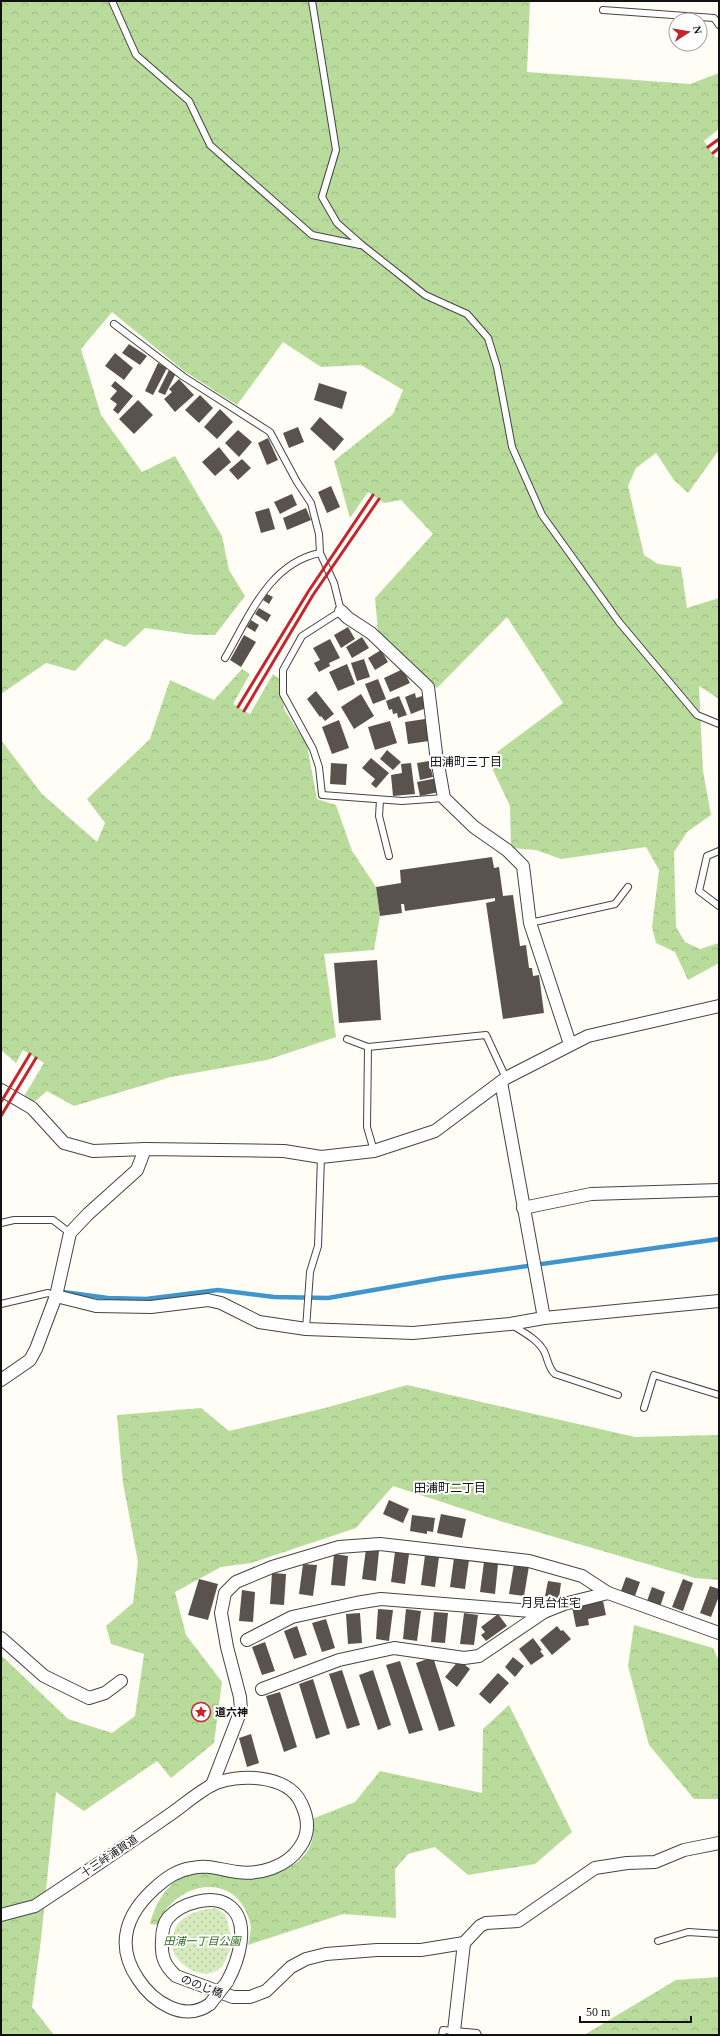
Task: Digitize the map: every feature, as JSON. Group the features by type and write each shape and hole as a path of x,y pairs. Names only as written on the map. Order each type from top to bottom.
{"street":[{"path":"341,611 348,618 372,633 428,686 436,753 444,798 474,827 507,850 523,866 530,923 570,1044"},
{"path":"1,1090 32,1108 64,1143 93,1151 145,1149 284,1151 321,1156 374,1151 435,1131 504,1080 570,1044 588,1036 719,1006"},
{"path":"504,1080 523,1208 544,1318"},
{"path":"1,1380 30,1360 36,1349 56,1296 70,1233 88,1214 137,1170 145,1149"},
{"path":"523,1208 591,1194 719,1190"},
{"path":"56,1296 96,1306 152,1307 208,1300 221,1303 259,1322 306,1329 412,1333 510,1324 544,1318 719,1301"},
{"path":"212,1785 241,1710 240,1697 227,1647 221,1613 225,1593 236,1582 272,1567 340,1547 380,1544 529,1561 582,1576 608,1593 719,1633"},
{"path":"262,1689 339,1660 394,1648 464,1658 478,1656 544,1612 564,1604 608,1593"},
{"path":"247,1640 292,1617 381,1599 544,1612"},
{"path":"1,1638 44,1676 89,1698 105,1693 121,1681"},
{"name":"ののじ橋","path":"212,1785 255,1778 272,1780 287,1786 297,1794 302,1804 306,1815 307,1829 299,1849 284,1863 274,1868 248,1872 205,1866 181,1870 163,1880 146,1896 128,1924 125,1946 132,1969 140,1982 157,2000 184,2012 203,2008 210,2004 227,1982 234,1970 240,1948 240,1927 234,1911 223,1903 213,1900 192,1904 174,1913 164,1925 161,1953 169,1969 176,1976 233,1997 250,1997 266,1991 291,1967 315,1956 377,1950 421,1950 464,1942"},
{"name":"十三峠浦賀道","path":"1,1915 35,1906 212,1785"},
{"path":"454,2030 464,1942 480,1926 486,1923 518,1921 594,1868 627,1863 655,1862 684,1850 719,1843"}],"lane":[{"path":"112,1 136,55 189,101 210,146 312,235 362,245"},
{"path":"312,1 336,150 322,197 337,223 362,245 425,295 467,314 488,338 497,367 512,447 542,515 619,622 697,715 719,724"},
{"path":"602,10 714,18 719,25"},
{"path":"114,324 184,377 270,432 297,482 311,503 319,534 320,553 334,583 341,611 302,636 283,670 283,694 313,749 319,767 322,795 402,801 444,798"},
{"path":"225,658 267,588 278,575 301,558 320,553"},
{"path":"380,800 378,816 390,856"},
{"path":"719,851 706,856 699,891 719,906"},
{"path":"530,923 615,904 628,887"},
{"path":"347,1038 368,1047 486,1035 504,1080"},
{"path":"368,1047 367,1127 374,1151"},
{"path":"306,1329 310,1272 318,1246 321,1156"},
{"path":"1,1223 14,1220 53,1220 70,1233"},
{"path":"1,1304 48,1293 56,1296"},
{"path":"510,1324 535,1340 544,1351 552,1371 555,1374 618,1395"},
{"path":"644,1408 654,1375 719,1395"},
{"path":"658,1941 688,1932 719,1934"},
{"path":"442,2035 443,2030 477,2033 478,2035"}],"green space":[{"path":"1,1 530,1 527,72 690,84 719,73 719,129 704,141 716,158 719,156 719,450 688,493 674,480 656,453 636,468 628,486 644,555 658,564 681,567 687,608 719,598 719,699 699,686 703,771 711,815 687,832 674,852 676,927 685,942 700,949 719,943 719,963 688,980 675,952 656,943 652,927 659,870 646,847 561,859 536,850 511,848 510,806 491,766 500,760 497,752 563,703 507,617 437,688 378,631 375,598 433,534 401,500 384,503 368,492 350,518 334,461 393,414 403,390 361,365 321,367 283,342 237,405 184,371 112,312 81,349 101,415 142,472 175,456 222,536 229,570 245,596 215,635 195,635 145,628 125,647 105,639 75,671 46,663 1,694"},
{"path":"242,669 250,674 233,704 250,714 273,674 280,679 284,709 307,745 317,799 336,805 352,851 376,887 380,916 374,950 324,954 336,1037 267,1060 171,1077 74,1106 47,1091 33,1103 23,1098 44,1063 23,1050 16,1063 1,1050 1,740 42,794 97,842 105,823 87,799 150,739 170,680 214,700"},
{"path":"407,1385 635,1437 719,1435 719,1580 695,1578 500,1521 393,1486 356,1528 251,1563 221,1567 175,1592 186,1635 222,1682 214,1743 171,1778 157,1761 84,1811 56,1792 41,1939 32,2007 54,2035 1,2035 1,1655 68,1719 112,1733 135,1716 144,1654 111,1644 106,1626 133,1603 138,1562 123,1483 117,1415 201,1408 229,1431 325,1408"},
{"path":"634,1625 713,1648 719,1661 719,1799 694,1799 649,1745 628,1666"},
{"path":"509,1705 572,1832 535,1864 468,1875 435,1847 408,1854 395,1869 396,1918 343,1914 248,1945 251,1925 245,1908 237,1898 226,1891 215,1887 190,1891 178,1898 167,1908 160,1925 150,1924 156,1907 166,1891 179,1879 187,1875 196,1872 210,1871 257,1877 266,1876 284,1870 293,1865 307,1852 311,1844 313,1835 312,1819 355,1802 380,1771 482,1793 483,1729"},
{"name":"田浦一丁目公園","path":"216,1908 225,1914 231,1939 230,1950 224,1963 219,1969 213,1973 199,1973 185,1966 175,1955 173,1948 173,1934 180,1921 192,1913"},
{"path":"719,1977 719,2035 584,2035 676,1980"}],"building":[{"path":"129,344 147,356 140,365 122,353"},
{"path":"115,353 133,368 124,380 105,366"},
{"path":"158,363 167,368 153,395 145,391"},
{"path":"169,370 176,373 165,395 158,392"},
{"path":"179,379 194,395 175,412 164,399 172,392 169,389"},
{"path":"115,381 133,396 118,414 113,410 117,404 110,399 117,391 111,386"},
{"path":"319,383 347,392 342,409 314,400"},
{"path":"200,395 213,408 199,423 185,410"},
{"path":"138,400 153,415 134,434 119,419"},
{"path":"220,409 233,422 217,439 204,427"},
{"path":"320,417 344,439 334,451 310,429"},
{"path":"298,427 304,442 289,448 283,433"},
{"path":"238,430 252,442 239,457 225,443"},
{"path":"268,438 278,460 267,465 258,443"},
{"path":"219,447 231,462 215,476 202,462"},
{"path":"242,459 251,468 238,480 229,470"},
{"path":"331,486 340,507 327,513 318,492"},
{"path":"292,494 297,505 280,514 274,502"},
{"path":"269,508 275,529 261,533 255,512"},
{"path":"306,508 311,520 287,530 283,518"},
{"path":"267,594 273,597 269,604 263,600"},
{"path":"259,608 271,615 267,622 255,614"},
{"path":"251,620 259,625 255,632 247,627"},
{"path":"348,627 355,639 341,648 334,635"},
{"path":"244,635 256,642 241,667 230,660"},
{"path":"362,637 369,648 352,658 346,647"},
{"path":"330,639 340,658 329,663 330,666 319,672 314,663 320,660 313,648"},
{"path":"381,650 388,662 375,670 368,658"},
{"path":"364,659 370,677 357,681 351,663"},
{"path":"347,664 355,684 338,691 329,672"},
{"path":"403,669 410,683 390,692 384,678"},
{"path":"378,679 386,699 373,704 365,684"},
{"path":"316,691 334,714 325,721 321,716 320,717 307,699"},
{"path":"415,693 416,698 422,696 426,708 411,714 405,697"},
{"path":"361,694 374,716 354,729 341,707"},
{"path":"399,696 407,715 398,718 397,713 393,714 392,709 389,710 386,701"},
{"path":"425,719 429,741 408,744 405,722"},
{"path":"339,720 349,748 332,754 322,727"},
{"path":"390,721 397,743 375,750 368,727"},
{"path":"387,750 401,762 393,770 380,759"},
{"path":"371,758 389,773 376,788 371,784 375,779 362,768"},
{"path":"429,761 433,777 420,780 417,763"},
{"path":"331,763 347,764 346,785 330,784"},
{"path":"411,763 415,794 393,796 391,775 402,773 401,764"},
{"path":"437,778 439,792 420,796 417,782"},
{"path":"492,857 494,868 499,867 503,896 513,895 520,946 526,945 529,968 532,968 533,976 539,975 544,1013 503,1019 486,903 495,901 495,898 405,911 404,904 401,904 402,913 380,916 376,887 401,883 400,870"},
{"path":"377,960 381,1020 339,1023 334,963"},
{"path":"389,1500 409,1509 403,1523 383,1514"},
{"path":"441,1514 466,1519 462,1538 437,1533"},
{"path":"412,1515 435,1518 433,1532 427,1531 427,1534 410,1531"},
{"path":"366,1549 379,1551 376,1581 362,1579"},
{"path":"395,1552 409,1554 405,1584 391,1582"},
{"path":"334,1554 348,1556 345,1586 331,1585"},
{"path":"425,1555 439,1557 435,1587 421,1585"},
{"path":"454,1558 469,1560 465,1589 450,1587"},
{"path":"484,1562 498,1564 495,1594 480,1592"},
{"path":"303,1564 317,1565 313,1596 299,1594"},
{"path":"514,1564 529,1566 524,1596 509,1594"},
{"path":"272,1573 286,1574 284,1605 270,1604"},
{"path":"626,1577 640,1582 635,1596 621,1591"},
{"path":"199,1579 218,1584 208,1620 188,1615"},
{"path":"683,1579 693,1583 683,1611 672,1607"},
{"path":"548,1581 561,1583 559,1598 545,1596"},
{"path":"710,1586 719,1589 719,1596 711,1617 700,1613"},
{"path":"652,1587 665,1592 660,1607 647,1601"},
{"path":"242,1590 255,1592 253,1622 239,1621"},
{"path":"603,1601 606,1615 588,1619 589,1625 576,1627 572,1607"},
{"path":"378,1609 393,1610 389,1641 376,1639"},
{"path":"406,1609 421,1611 417,1641 403,1639"},
{"path":"434,1612 448,1613 445,1643 431,1642"},
{"path":"360,1613 362,1643 348,1644 346,1614"},
{"path":"464,1613 478,1615 474,1645 460,1644"},
{"path":"498,1614 507,1626 486,1641 481,1635 485,1632 481,1627"},
{"path":"326,1619 335,1648 322,1652 312,1623"},
{"path":"297,1626 307,1655 294,1659 284,1631"},
{"path":"557,1626 571,1639 552,1655 540,1640"},
{"path":"533,1638 542,1650 540,1651 544,1656 531,1665 519,1649"},
{"path":"265,1642 275,1671 262,1675 252,1647"},
{"path":"433,1657 455,1726 439,1731 416,1663"},
{"path":"513,1657 524,1666 515,1677 505,1667"},
{"path":"459,1660 470,1669 457,1687 445,1677"},
{"path":"400,1661 423,1730 409,1734 386,1665"},
{"path":"342,1670 360,1725 347,1729 329,1674"},
{"path":"373,1670 391,1725 378,1730 359,1675"},
{"path":"498,1673 509,1683 490,1704 479,1694"},
{"path":"313,1679 330,1734 316,1739 299,1684"},
{"path":"280,1692 297,1747 284,1752 266,1696"},
{"path":"251,1734 259,1763 247,1767 239,1738"}],"waterway":[{"path":"63,1292 108,1298 146,1299 218,1290 274,1297 328,1298 442,1278 719,1239"}],"railway":[{"path":"708,147 719,139"},
{"path":"713,153 719,148"},
{"path":"238,707 308,592 373,495"},
{"path":"244,711 313,595 379,499"},
{"path":"1,1102 30,1054"},
{"path":"1,1116 36,1058"}],"place":[{"name":"道六神","path":"201,1712"}],"district":[{"name":"田浦町三丁目","path":"466,762"},
{"name":"田浦町二丁目","path":"450,1488"},
{"name":"月見台住宅","path":"551,1603"}]}
